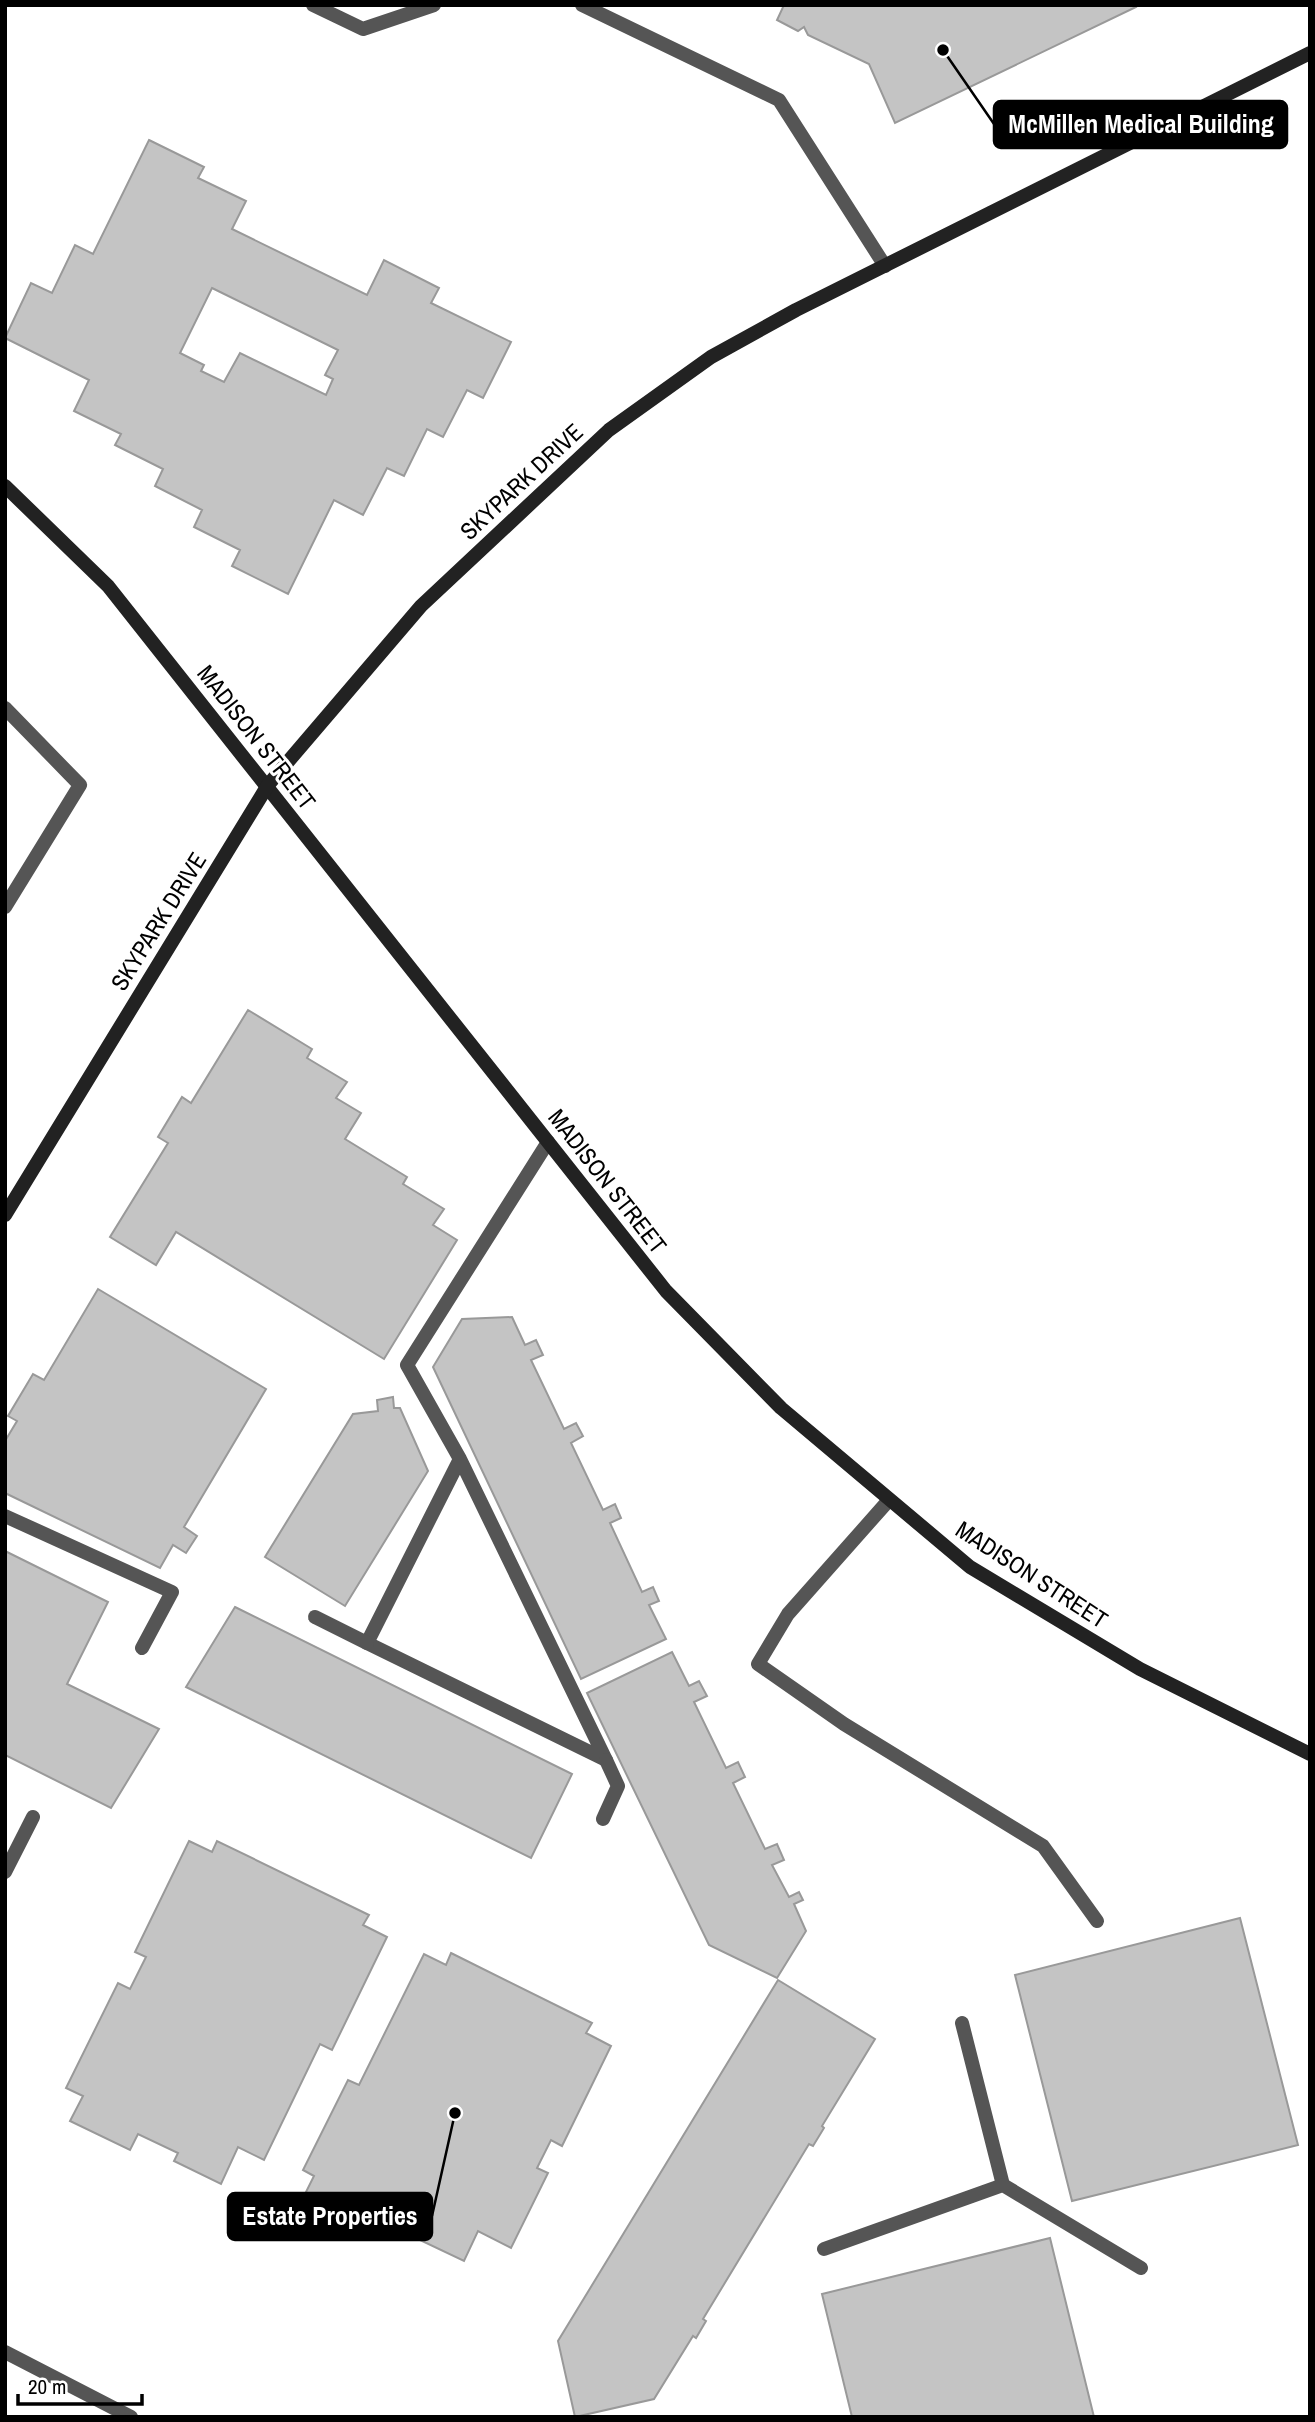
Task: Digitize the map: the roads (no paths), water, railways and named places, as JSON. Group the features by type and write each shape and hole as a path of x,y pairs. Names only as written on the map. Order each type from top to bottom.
{"main road":[{"name":"SKYPARK DRIVE","path":"5,1215 268,785 421,606 609,430 711,357 796,310 1310,52"},
{"name":"MADISON STREET","path":"5,486 108,586 666,1291 781,1408 970,1567 1128,1662 1310,1754"}],"street":[{"path":"313,5 363,29 434,5"},
{"path":"582,5 779,100 885,265"},
{"path":"5,708 80,785 5,907"},
{"path":"548,1142 407,1365 460,1459 618,1786 603,1819"},
{"path":"367,1643 460,1459"},
{"path":"889,1500 788,1614 758,1664 844,1724 1043,1846 1097,1921"},
{"path":"5,1516 172,1592 142,1648"},
{"path":"315,1618 606,1760"},
{"path":"5,1872 33,1817"},
{"path":"962,2024 1003,2185 1141,2268"},
{"path":"824,2249 1003,2185"},
{"path":"5,2352 131,2417"}],"place":[{"name":"McMillen Medical Building","path":"943,50"},
{"name":"Estate Properties","path":"455,2113"}]}
